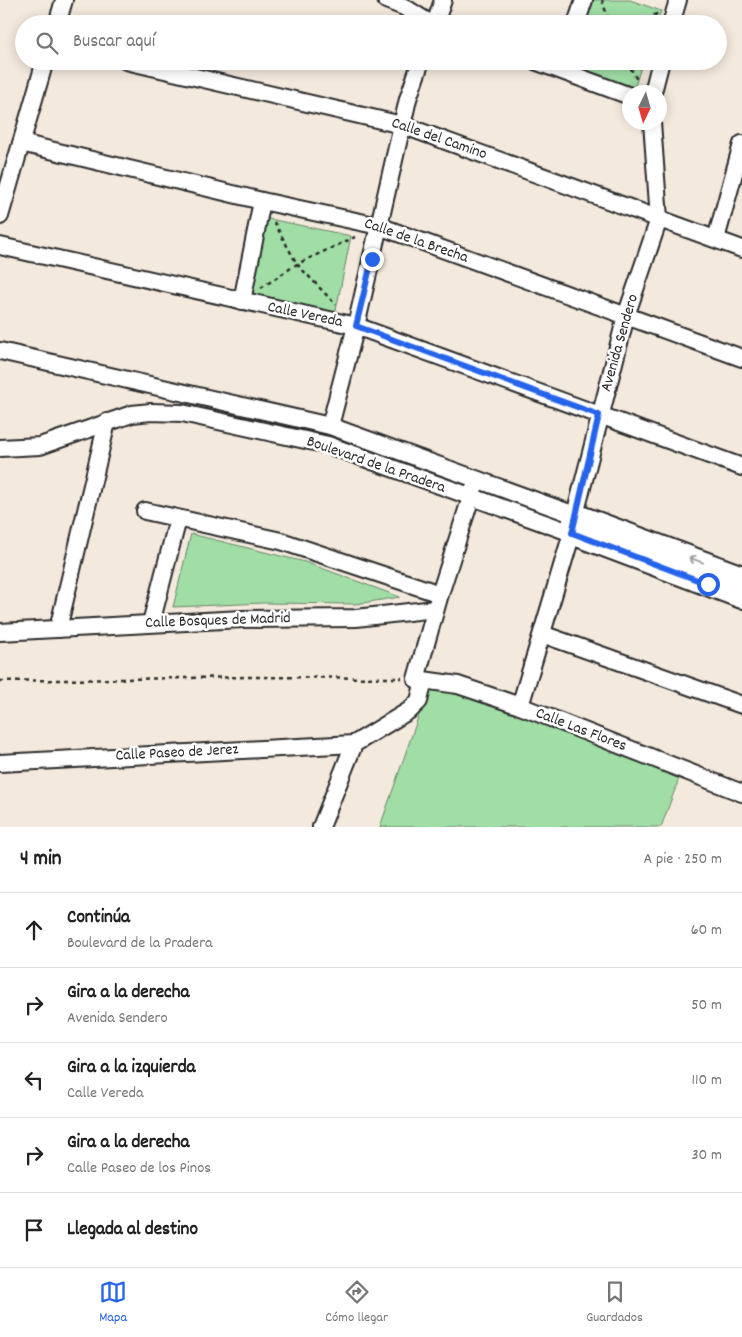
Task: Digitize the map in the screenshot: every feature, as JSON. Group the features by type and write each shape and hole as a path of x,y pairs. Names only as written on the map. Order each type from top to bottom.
{"street":[{"path":"60,15 64,0"},
{"path":"386,0 418,15"},
{"path":"437,15 443,0"},
{"path":"579,15 584,0"},
{"path":"673,15 675,1"},
{"path":"0,216 42,70"},
{"name":"Calle del Camino","path":"165,70 402,125 742,249"},
{"path":"330,426 356,326 408,99 418,70"},
{"path":"574,70 622,85"},
{"path":"645,85 655,70"},
{"name":"Avenida Sendero","path":"520,706 573,524 599,415 626,316 659,219 653,130"},
{"name":"Calle de la Brecha","path":"21,143 262,201 379,226 742,358"},
{"path":"716,239 742,144"},
{"path":"242,301 262,201"},
{"name":"Calle Vereda","path":"0,246 356,326 742,467"},
{"name":"Boulevard de la Pradera","path":"0,351 330,426 477,481 742,597"},
{"name":"Boulevard de la Pradera","path":"0,448 40,446 132,414 151,412 182,413 328,445 471,498 573,524 742,577"},
{"path":"58,629 107,422"},
{"path":"322,827 354,744 410,710 418,702 420,679 438,602 477,481"},
{"path":"144,511 281,541 438,602"},
{"path":"151,623 178,519"},
{"name":"Calle Bosques de Madrid","path":"0,632 242,619 356,618 438,602"},
{"path":"542,634 742,705"},
{"name":"Calle Las Flores","path":"420,679 458,685 520,706 742,793"},
{"name":"Calle Paseo de Jerez","path":"0,762 354,744"}],"path":[{"path":"602,0 607,15"},
{"path":"631,70 638,85"},
{"path":"262,201 297,264 336,305"},
{"path":"242,301 297,264 379,226"},
{"path":"0,681 248,677 420,679"}],"green space":[{"path":"593,0 630,0 661,11 659,15 587,15"},
{"path":"568,70 640,70 635,85 622,85 622,88"},
{"path":"260,217 351,236 335,315 244,296"},
{"path":"191,534 305,562 400,597 356,604 263,603 173,607"},
{"path":"431,680 683,768 661,827 380,827"}],"route":[{"path":"372,259 356,326 599,415 572,533 708,584"}]}
